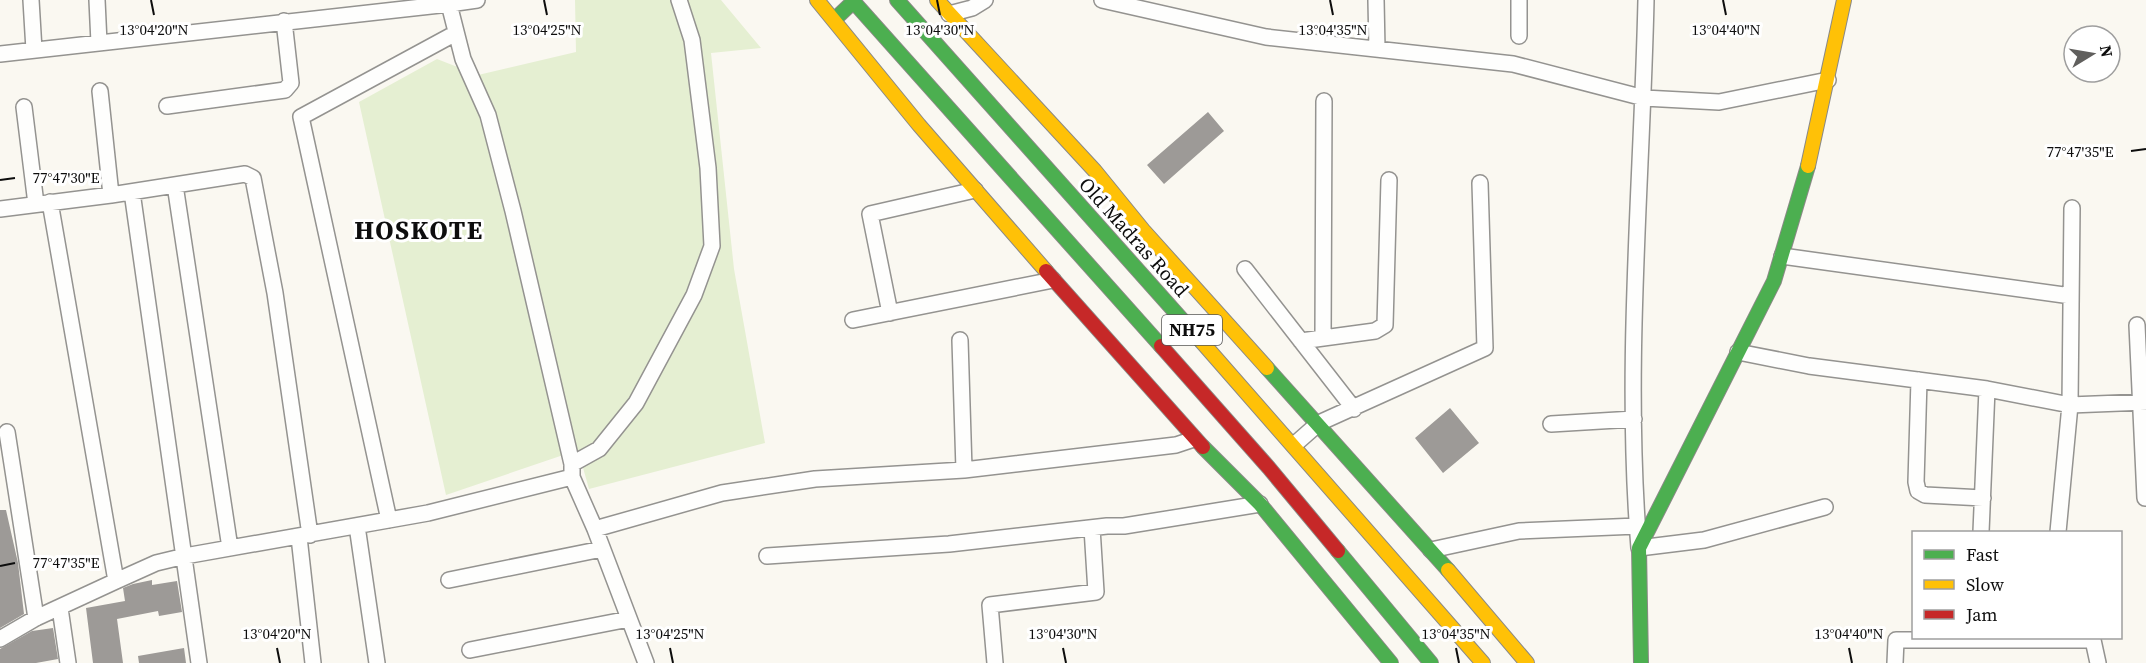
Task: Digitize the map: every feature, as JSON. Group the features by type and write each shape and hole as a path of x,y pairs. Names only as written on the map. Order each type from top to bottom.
{"main road":[{"path":"817,0 919,125 1053,280 1194,439 1260,504 1391,663"},
{"name":"Old Madras Road","path":"897,0 1294,445 1483,663"},
{"path":"937,0 1095,171 1143,230 1431,550 1527,663"},
{"path":"1641,663 1639,548 1774,281 1810,161 1844,0"},
{"path":"834,20 853,1"},
{"name":"NH75","path":"853,1 1269,468 1431,663"}],"street":[{"path":"31,0 34,50"},
{"path":"97,0 99,43"},
{"path":"0,54 477,0"},
{"path":"0,639 36,618 156,563 428,513 572,471 599,450 636,403 694,295 712,246 708,168 692,40 679,0"},
{"path":"949,14 972,8 985,0"},
{"path":"1102,0 1161,7 1266,37 1513,64 1644,98 1719,102 1828,80"},
{"path":"1376,0 1377,49"},
{"path":"1519,0 1519,36"},
{"path":"1646,0 1644,98 1632,356 1639,548 1704,540 1825,507"},
{"path":"449,2 463,59 488,115 513,211 572,471 646,663"},
{"path":"167,106 285,90 291,83 284,21"},
{"path":"389,520 301,117 456,33"},
{"path":"100,91 111,195"},
{"path":"1323,338 1324,101"},
{"path":"24,107 116,581"},
{"path":"0,209 132,192 244,174 253,178 275,293 305,536 313,663"},
{"path":"1301,341 1375,331 1385,325 1389,180"},
{"path":"1294,445 1318,423 1354,409 1485,348 1480,183"},
{"path":"175,185 230,548"},
{"path":"890,313 870,214 975,190"},
{"path":"132,192 199,663"},
{"path":"2058,531 2070,405 2072,208"},
{"path":"1782,256 2071,296"},
{"path":"1245,269 1354,409"},
{"path":"852,320 1053,280"},
{"path":"2137,325 2143,402 2145,498"},
{"path":"960,340 964,470"},
{"path":"1738,352 1809,366 1987,388 2070,405 2143,402"},
{"path":"1919,380 1916,482 1918,491 1925,495 1983,498"},
{"path":"1981,531 1987,388"},
{"path":"1551,424 1634,419"},
{"path":"7,432 7,471 36,618"},
{"path":"595,529 722,493 815,479 964,470 1176,445 1194,439"},
{"path":"767,555 950,544 1124,526 1260,504"},
{"path":"357,526 378,663"},
{"path":"1431,550 1519,531 1637,526"},
{"path":"995,663 990,605 1096,592 1092,528"},
{"path":"449,580 602,549"},
{"path":"60,608 68,663"},
{"path":"470,650 629,620"},
{"path":"1895,663 1896,640 2093,640 2098,663"}],"green space":[{"path":"575,0 721,0 761,48 711,53 734,269 765,443 589,489 578,450 446,495 359,102 437,59 478,75 576,52"}],"building":[{"path":"1208,112 1224,131 1164,184 1147,165"},
{"path":"1450,408 1479,443 1443,473 1415,438"},
{"path":"0,510 6,510 18,563 24,614 0,628"},
{"path":"152,580 152,585 177,581 182,612 159,616 158,611 117,619 123,663 93,663 86,608 125,601 123,588"},
{"path":"53,628 58,659 36,663 0,663 0,649 32,631"},
{"path":"184,648 186,663 139,663 138,656"}],"traffic: fast":[{"path":"852,0 1161,346"},
{"path":"897,0 1201,341"},
{"path":"834,20 853,2"},
{"path":"1641,663 1639,548 1774,281 1808,166"},
{"path":"1267,368 1448,570"},
{"path":"1203,447 1260,504 1391,663"},
{"path":"1338,551 1431,663"}],"traffic: slow":[{"path":"817,0 919,125 1046,271"},
{"path":"937,0 1095,171 1143,230 1267,368"},
{"path":"1808,166 1844,0"},
{"path":"1201,341 1483,663"},
{"path":"1448,570 1527,663"}],"traffic: jam":[{"path":"1046,271 1203,447"},
{"path":"1161,346 1269,468 1338,551"}],"district":[{"name":"HOSKOTE","path":"419,230"}]}
